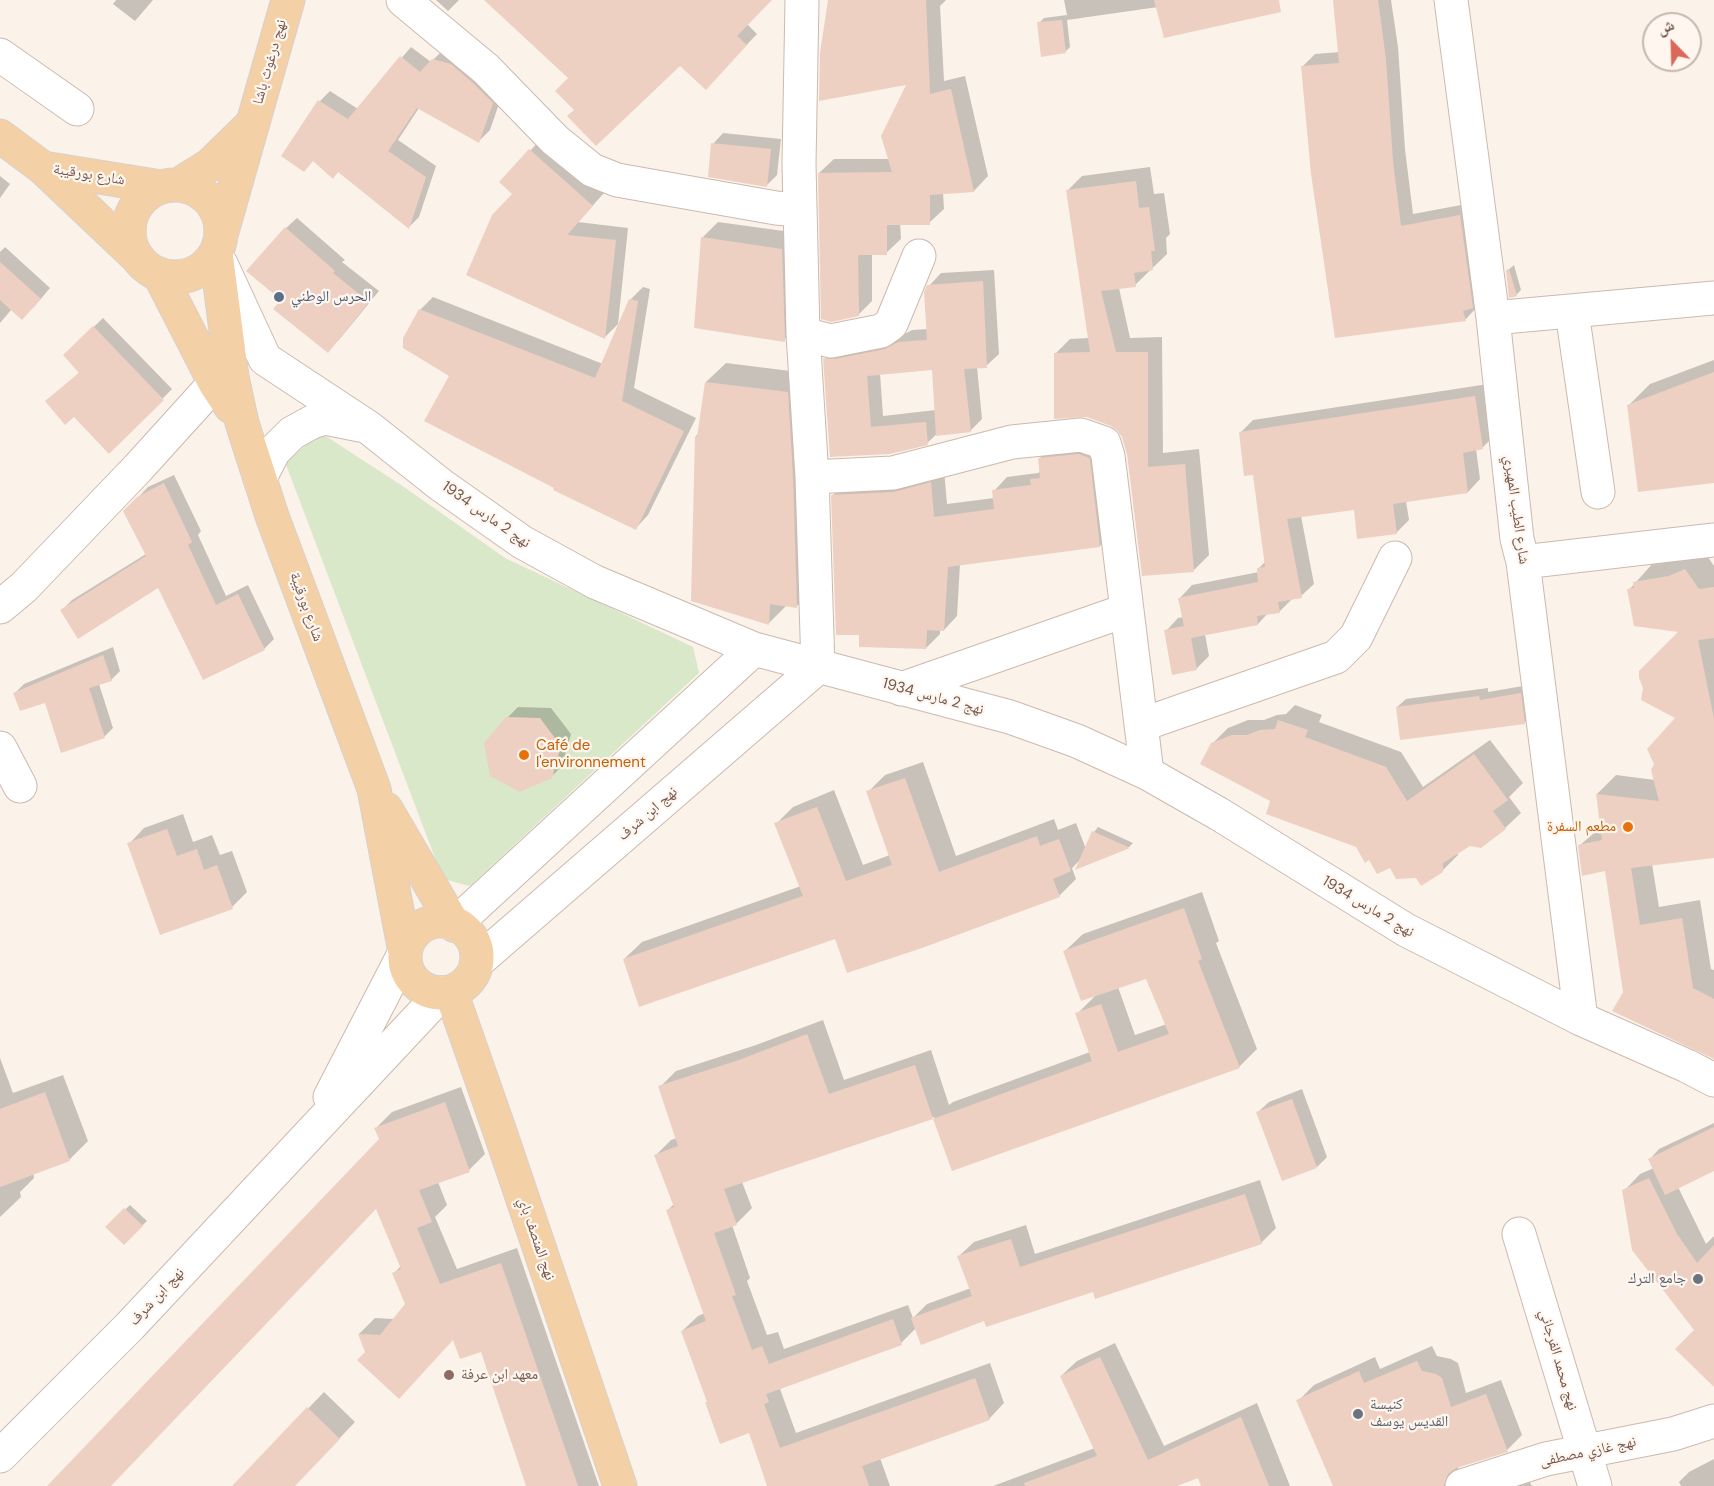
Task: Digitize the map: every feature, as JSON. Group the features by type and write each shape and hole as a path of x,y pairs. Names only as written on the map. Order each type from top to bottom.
{"main road":[{"name":"نهج درغوث باشا","path":"218,244 288,0"},
{"name":"نهج درغوث باشا","path":"169,186 210,165 252,124"},
{"path":"0,136 43,168"},
{"name":"شارع بورقيبة","path":"43,168 169,186"},
{"name":"شارع بورقيبة","path":"43,168 149,267 223,380 242,423 374,789 405,952"},
{"path":"169,186 193,189 205,196 215,207 220,221 218,244 207,264 197,272 171,277 149,267 132,247 129,233 131,218 138,205 148,195 169,186"},
{"name":"شارع بورقيبة","path":"218,244 223,380"},
{"name":"شارع بورقيبة","path":"374,789 454,925"},
{"path":"435,921 446,921 454,925 466,930 477,950 474,973 467,983 447,993 434,993 423,989 407,972 405,952 409,940 425,925 435,921"},
{"name":"نهج المنصف باي","path":"447,993 500,1129 620,1486"}],"street":[{"path":"403,0 486,69 555,140 592,170 627,182 776,208 800,210"},
{"path":"802,0 800,210 803,334 812,477 818,667"},
{"name":"شارع الطيب المهيري","path":"1452,0 1493,318 1517,539 1523,562 1581,1019"},
{"path":"0,55 77,109"},
{"name":"نهج 2 مارس 1934","path":"218,244 265,359 368,427 441,485 522,542 595,582 754,650 1010,717 1077,741 1147,773 1219,814 1406,930 1581,1019 1714,1080"},
{"path":"803,334 831,340 881,331 891,324 919,256"},
{"path":"1493,318 1714,298"},
{"path":"1572,312 1598,492"},
{"path":"0,607 24,587 223,380"},
{"path":"260,478 274,452 292,433 312,422 326,418 368,427"},
{"path":"812,477 893,473 1012,442 1081,435 1104,443 1108,456 1147,773"},
{"path":"1523,562 1714,540"},
{"path":"1141,725 1336,657 1356,637 1395,558"},
{"path":"901,689 1127,610"},
{"path":"454,925 754,650"},
{"name":"نهج ابن شرف","path":"477,962 818,667"},
{"path":"0,748 20,786"},
{"name":"نهج ابن شرف","path":"310,1135 405,952"},
{"name":"نهج ابن شرف","path":"0,1456 130,1326 447,993"},
{"name":"نهج محمد الفرجاني","path":"1519,1234 1595,1486"},
{"name":"نهج غازي مصطفى","path":"1462,1486 1546,1459 1673,1434 1714,1421"}],"green space":[{"path":"321,433 404,487 505,558 693,647 699,673 470,886 443,879 285,462"}],"building":[{"path":"484,0 772,0 737,36 747,45 706,90 680,66 596,146 567,116 574,110 555,91 568,78"},
{"path":"828,0 926,0 930,94 951,89 974,192 930,195 930,225 887,225 887,255 858,255 859,316 831,322 821,319 818,173 892,172 881,136 906,85 819,101 820,53"},
{"path":"1154,0 1279,0 1281,12 1164,38"},
{"path":"1333,0 1378,0 1386,60 1393,162 1401,226 1460,215 1473,308 1463,311 1466,321 1335,338 1311,174 1301,66 1339,63"},
{"path":"1062,20 1066,53 1041,57 1037,22"},
{"path":"400,56 420,72 432,59 451,64 493,103 479,143 417,108 388,151 426,177 409,229 338,172 333,179 313,161 304,172 281,156 318,100 348,119"},
{"path":"711,143 771,149 767,187 708,177"},
{"path":"529,149 593,206 567,235 616,240 605,339 466,275 492,215 512,194 499,182"},
{"path":"1136,181 1139,208 1149,207 1155,251 1151,251 1153,270 1134,273 1136,287 1101,291 1116,352 1148,352 1148,467 1185,464 1194,572 1142,576 1127,454 1122,437 1111,426 1087,417 1054,419 1054,353 1090,352 1066,190"},
{"path":"285,227 335,271 333,273 369,302 328,353 273,309 281,300 246,271"},
{"path":"701,237 782,249 785,342 694,328"},
{"path":"0,262 41,299 22,320 0,300"},
{"path":"1509,269 1517,296 1509,298 1506,270"},
{"path":"983,281 987,368 964,369 971,432 936,436 932,370 867,376 871,427 926,422 928,445 890,454 830,457 823,358 835,359 885,349 898,342 927,340 924,292 927,285"},
{"path":"629,299 638,301 622,401 684,431 636,530 553,490 554,488 424,421 449,376 403,348 403,338 419,309 595,378"},
{"path":"93,326 164,400 109,454 74,417 65,425 45,401 79,373 63,355"},
{"path":"1714,372 1714,483 1638,492 1627,405"},
{"path":"705,382 788,392 797,608 770,604 769,625 691,601 695,436 697,437"},
{"path":"1475,396 1483,449 1463,453 1468,493 1393,504 1397,534 1357,539 1354,510 1287,519 1302,598 1278,602 1280,613 1257,616 1258,625 1191,638 1197,670 1172,675 1164,630 1184,626 1178,598 1258,582 1257,568 1265,567 1253,475 1244,476 1239,432"},
{"path":"1079,454 1090,460 1100,547 948,567 944,631 927,630 926,649 859,647 859,635 836,635 831,495 894,492 931,482 934,517 994,509 992,490 1031,485 1030,479 1040,478 1038,458"},
{"path":"164,483 192,542 188,545 216,605 238,594 265,650 203,680 158,588 78,639 60,610 146,556 123,511 137,497"},
{"path":"1685,569 1699,589 1714,587 1714,638 1698,640 1714,719 1714,858 1631,868 1640,925 1682,918 1693,988 1714,999 1714,1059 1612,1011 1623,992 1605,871 1582,876 1578,845 1602,840 1596,794 1659,801 1651,770 1654,764 1647,749 1675,718 1641,700 1643,688 1639,671 1678,632 1634,626 1627,589 1634,588 1633,582 1669,576"},
{"path":"103,655 112,681 89,688 105,738 61,753 45,703 20,711 13,693"},
{"path":"1521,693 1525,724 1400,740 1396,707 1479,696 1480,700"},
{"path":"506,717 540,718 561,746 552,778 520,792 490,776 484,743"},
{"path":"1278,720 1308,730 1305,737 1386,767 1407,801 1474,754 1508,800 1493,811 1506,829 1481,848 1470,846 1443,863 1443,872 1421,886 1416,878 1396,879 1390,868 1377,874 1369,860 1365,863 1356,847 1266,814 1270,801 1200,764 1211,743 1232,735 1247,735 1260,730 1275,729"},
{"path":"905,778 939,872 1037,836 1040,846 1059,839 1071,871 1053,879 1060,897 847,973 835,939 639,1007 623,959 803,896 774,823 817,807 846,881 892,865 866,791"},
{"path":"167,829 177,856 197,849 204,870 217,865 233,909 160,935 127,843"},
{"path":"1092,831 1130,848 1075,870"},
{"path":"1184,908 1202,959 1198,961 1240,1068 952,1171 933,1119 1092,1061 1075,1013 1101,1004 1118,1052 1169,1034 1146,979 1081,1001 1063,951"},
{"path":"807,1034 829,1094 915,1065 933,1119 724,1189 737,1225 714,1233 736,1295 732,1296 752,1350 762,1346 769,1364 893,1319 902,1345 766,1394 769,1402 764,1404 780,1448 975,1378 990,1420 862,1466 869,1486 767,1486 749,1433 720,1444 681,1331 706,1321 666,1210 674,1207 654,1155 678,1146 658,1086 739,1060"},
{"path":"45,1092 70,1161 0,1187 0,1109"},
{"path":"1292,1099 1317,1168 1282,1181 1256,1112"},
{"path":"445,1102 470,1172 419,1190 432,1222 417,1228 440,1284 501,1263 578,1486 526,1486 481,1352 460,1359 453,1340 399,1399 357,1360 365,1352 358,1334 380,1335 405,1304 392,1273 401,1269 376,1209 111,1486 47,1486 379,1139 374,1128"},
{"path":"1714,1127 1714,1171 1665,1195 1648,1159"},
{"path":"1649,1178 1677,1234 1697,1263 1714,1245 1714,1387 1675,1349 1694,1330 1632,1250 1622,1190"},
{"path":"1245,1194 1262,1244 1095,1299 1093,1292 986,1327 984,1321 921,1345 911,1318 972,1296 957,1256 1011,1239 1020,1267"},
{"path":"124,1208 143,1226 124,1245 105,1227"},
{"path":"1100,1357 1148,1460 1241,1417 1269,1486 1201,1486 1198,1478 1177,1486 1025,1486 1024,1483 1097,1456 1060,1376"},
{"path":"1417,1361 1422,1371 1442,1378 1451,1407 1486,1394 1508,1452 1456,1468 1448,1474 1444,1486 1333,1486 1296,1400 1359,1371 1364,1383"},
{"path":"307,1407 340,1439 295,1486 232,1486"}],"place":[{"name":"الحرس الوطني","path":"279,297"},
{"name":"Café de l'environnement","path":"524,755"},
{"name":"مطعم السفرة","path":"1628,827"},
{"name":"جامع الترك","path":"1698,1279"},
{"name":"معهد ابن عرفة","path":"449,1375"},
{"name":"كنيسة القديس يوسف","path":"1358,1414"}]}
